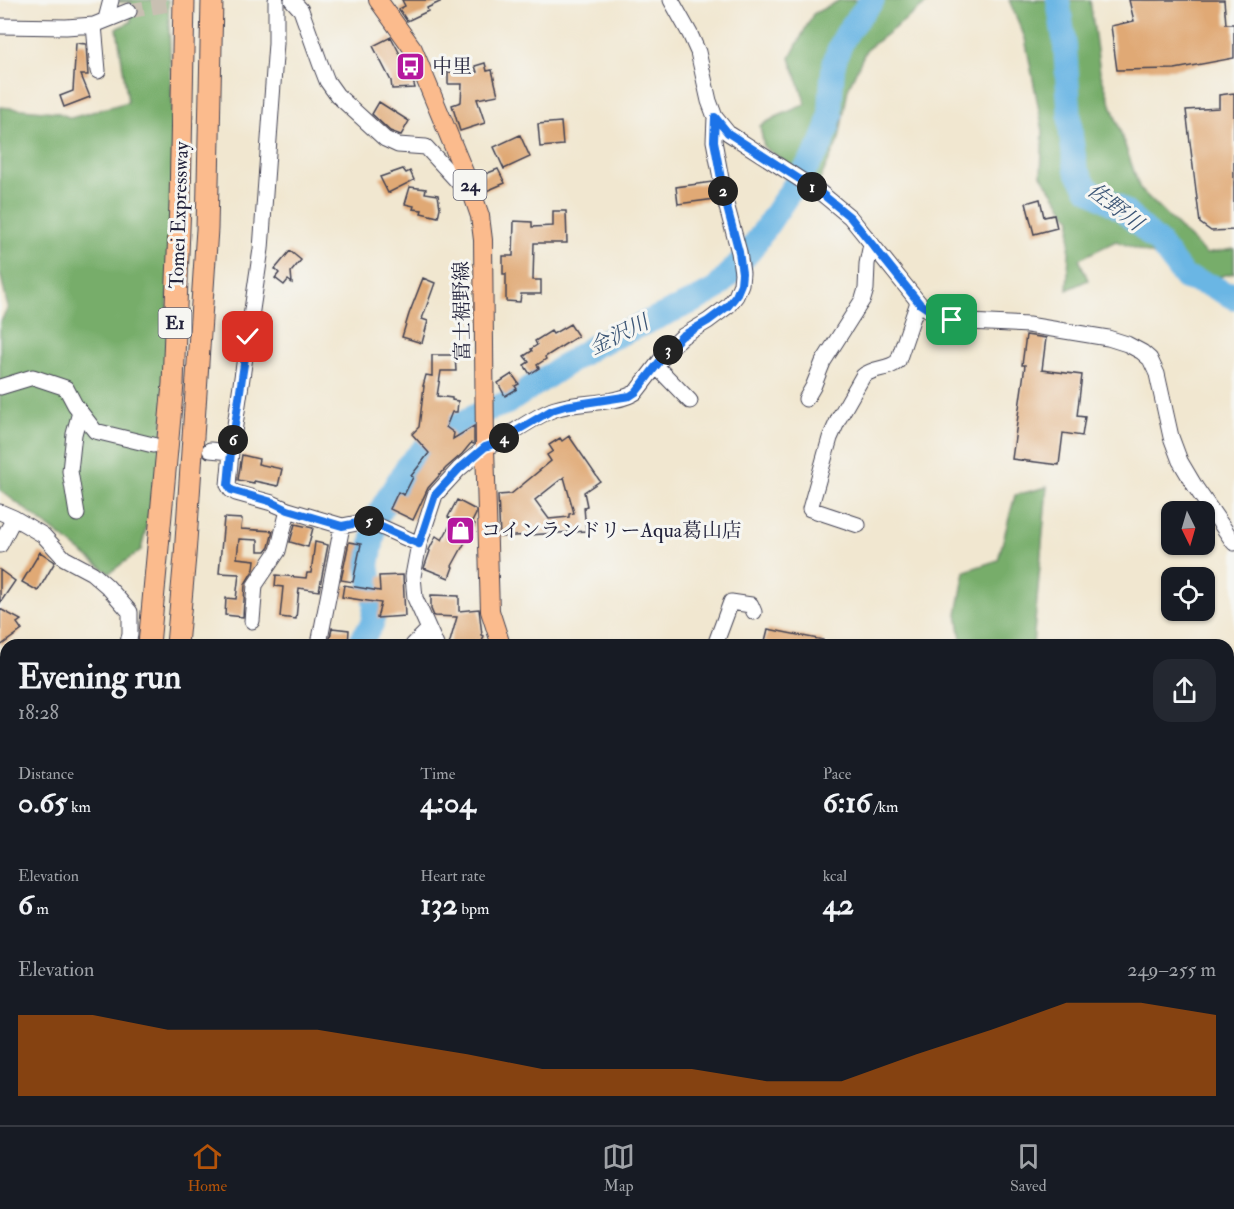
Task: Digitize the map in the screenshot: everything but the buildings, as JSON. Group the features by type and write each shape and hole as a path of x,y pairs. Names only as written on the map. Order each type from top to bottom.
{"highway":[{"name":"Tomei Expressway","path":"150,639 173,384 180,204 184,0"},
{"name":"Tomei Expressway","path":"178,639 207,240 212,0"}],"main road":[{"name":"富士裾野線","path":"378,0 413,49 480,216 483,240 485,447 490,611 499,639"}],"street":[{"path":"98,71 100,22 111,0"},
{"path":"174,0 182,121"},
{"path":"276,0 276,43 261,249 228,485 231,490 342,526 368,521 419,544"},
{"path":"292,0 301,10 327,81 337,95 385,139 398,145 426,147 458,182 469,184"},
{"path":"676,1 698,52 715,117 728,133 821,193 850,217 918,302 938,316 952,320 1029,325 1118,341 1142,352 1150,359 1157,374 1171,437 1180,461 1234,543"},
{"path":"0,26 66,27 100,22 129,11"},
{"path":"433,639 415,598 414,576 419,544 435,495 459,469 485,447 552,410 630,396 636,392 682,336 708,321 728,306 736,296 741,284 742,273 714,141 715,117"},
{"path":"806,399 823,362 863,299 872,244"},
{"path":"858,525 810,509 830,438 839,418 863,376 869,371 894,365 898,361 918,302"},
{"path":"656,366 690,400"},
{"path":"0,387 33,377 66,388 94,431 153,445"},
{"path":"77,514 70,471 74,434 80,412"},
{"path":"210,450 231,452"},
{"path":"252,621 255,585 278,551 288,510"},
{"path":"0,545 7,515 43,535 64,558 92,573 107,586 130,612 129,639"},
{"path":"320,639 342,526"},
{"path":"717,639 731,602 751,604 754,612"},
{"path":"419,639 428,630"}],"green space":[{"path":"119,0 168,0 174,153 162,459 141,550 109,573 0,490 0,323 8,308 0,272 0,107 56,112 71,118 128,102 117,28 131,22 131,2 119,2"},
{"path":"840,0 931,0 866,50 848,89 839,139 818,184 764,147 760,126 806,104 790,58 813,14"},
{"path":"1009,0 1090,0 1100,72 1140,189 1206,254 1234,249 1234,273 1214,278 1116,241 1079,259 1088,280 1067,290 1071,219 1041,175 1043,131 1025,38"},
{"path":"1047,487 1034,639 961,639 957,614 965,571 998,560 1015,495"}],"waterway":[{"name":"金沢川","path":"362,639 372,624 375,606 368,565 377,516 408,465 426,447 460,424 484,411 507,403 594,346 716,289 750,251 820,147 831,116 832,76 840,46 849,29 873,0"},
{"name":"佐野川","path":"1058,0 1065,46 1071,136 1076,170 1087,188 1124,211 1159,243 1185,278 1212,286 1234,298"},
{"path":"1212,286 1234,283"}],"tunnel":[{"path":"129,11 193,0"}],"place":[{"name":"中里","path":"411,66"},
{"name":"コインランドリーAqua葛山店","path":"460,530"}],"route":[{"path":"248,337 231,452 228,485 231,490 342,526 368,521 419,544 435,495 459,469 485,447 552,410 630,396 636,392 682,336 708,321 728,306 736,296 741,284 742,273 714,141 715,117 728,133 821,193 850,217 920,304 938,316 952,320"}]}
